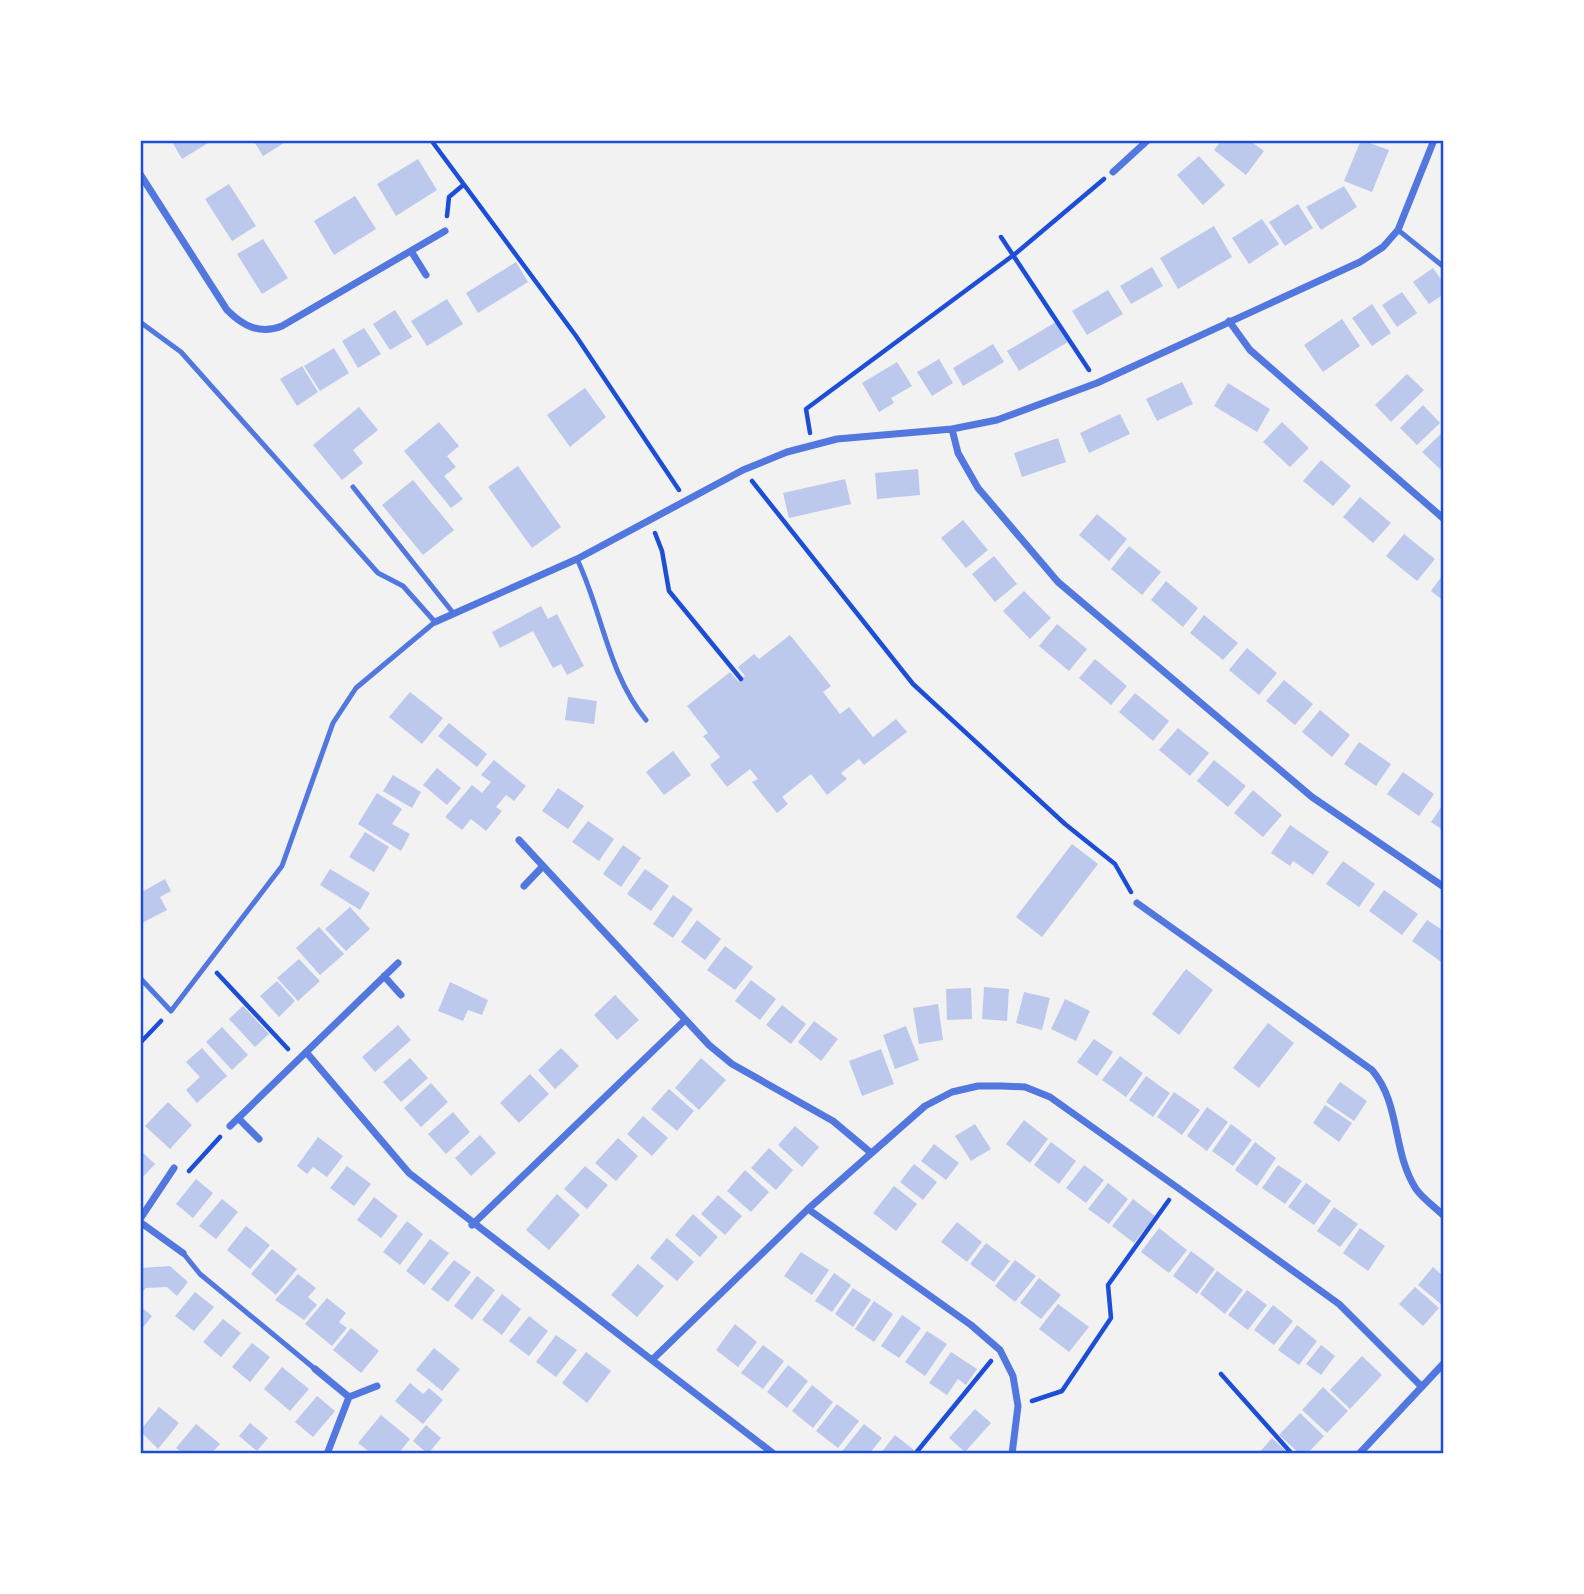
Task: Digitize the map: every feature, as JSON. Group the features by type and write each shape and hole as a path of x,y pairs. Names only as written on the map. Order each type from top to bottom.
{"street":[{"path":"1113,172 1148,140"},
{"path":"435,622 577,559 743,470 811,445 952,429 997,420 1097,383 1360,262 1383,247 1398,230 1434,140"},
{"path":"140,174 227,310 236,320 258,330 270,331 282,326 445,231"},
{"path":"411,251 426,275"},
{"path":"1229,321 1250,350 1444,519"},
{"path":"952,429 958,453 978,488 1058,582 1312,797 1444,887"},
{"path":"519,840 685,1020 732,1064 833,1121 870,1152"},
{"path":"524,886 543,866"},
{"path":"1137,903 1372,1070 1384,1084 1390,1099 1407,1171 1417,1190 1444,1216"},
{"path":"230,1126 398,962"},
{"path":"384,976 401,995"},
{"path":"472,1225 685,1020"},
{"path":"306,1052 409,1174 472,1225 774,1454"},
{"path":"652,1360 808,1209 925,1106 952,1093 978,1086 1024,1087 1050,1097 1339,1304 1422,1386"},
{"path":"238,1118 259,1139"},
{"path":"174,1168 140,1220 183,1253"},
{"path":"808,1209 971,1325 1000,1350 1013,1376 1018,1406 1012,1454"},
{"path":"1359,1454 1422,1386 1441,1372 1444,1363"},
{"path":"315,1369 349,1397"},
{"path":"327,1454 349,1397 377,1386"}],"lane":[{"path":"1398,230 1444,267"},
{"path":"140,322 181,352 378,573 403,586 435,622 356,688 333,723 282,866 171,1011 140,978"},
{"path":"353,487 454,614"},
{"path":"577,559 617,671 630,701 646,720"},
{"path":"183,1253 200,1274 315,1369"}],"path":[{"path":"431,140 462,186 576,336 685,499"},
{"path":"811,445 806,409 1014,254 1113,172"},
{"path":"445,231 449,197 462,186"},
{"path":"1001,237 1097,383"},
{"path":"743,470 913,684 1065,824 1115,864 1137,903"},
{"path":"648,520 662,551 669,591 741,679"},
{"path":"207,963 298,1059"},
{"path":"140,1043 171,1011"},
{"path":"174,1168 190,1171 230,1126"},
{"path":"1018,1406 1062,1391 1111,1318 1108,1285 1178,1188"},
{"path":"915,1454 1000,1350"},
{"path":"1221,1374 1292,1454"}],"building":[{"path":"171,140 213,140 182,159"},
{"path":"253,140 289,140 263,156"},
{"path":"1222,140 1249,140 1264,151 1246,175 1214,150"},
{"path":"1361,140 1389,150 1372,192 1344,181"},
{"path":"1199,156 1225,185 1203,205 1177,175"},
{"path":"418,159 437,190 396,216 377,184"},
{"path":"229,184 256,226 232,241 205,199"},
{"path":"1344,186 1357,207 1321,230 1306,207"},
{"path":"355,196 376,229 334,255 314,221"},
{"path":"1298,204 1313,228 1285,246 1269,222"},
{"path":"1262,219 1279,244 1249,264 1232,238"},
{"path":"1214,226 1232,257 1178,289 1160,258"},
{"path":"263,239 288,278 262,294 237,254"},
{"path":"516,262 528,282 478,313 466,293"},
{"path":"1152,267 1163,286 1131,304 1120,286"},
{"path":"1433,268 1444,284 1444,294 1429,304 1413,282"},
{"path":"1108,290 1123,314 1087,335 1072,311"},
{"path":"1402,292 1417,313 1397,327 1382,305"},
{"path":"447,299 463,324 427,346 411,321"},
{"path":"1372,304 1391,333 1372,346 1352,318"},
{"path":"395,310 412,337 390,350 373,324"},
{"path":"1342,319 1360,346 1323,372 1304,345"},
{"path":"1056,322 1068,342 1019,371 1007,351"},
{"path":"364,328 381,354 358,368 342,341"},
{"path":"993,344 1004,362 963,386 953,368"},
{"path":"334,348 349,373 320,391 304,366"},
{"path":"939,359 953,383 932,396 917,372"},
{"path":"897,362 912,386 891,398 894,403 879,412 862,383"},
{"path":"302,366 318,392 297,406 280,379"},
{"path":"1407,374 1424,390 1391,422 1375,405"},
{"path":"1182,382 1193,404 1157,421 1146,399"},
{"path":"1228,383 1270,409 1257,432 1214,406"},
{"path":"585,388 606,417 570,447 547,415"},
{"path":"1423,405 1440,423 1417,445 1400,428"},
{"path":"359,407 378,430 353,450 363,463 342,480 313,445"},
{"path":"1120,414 1130,434 1089,453 1080,433"},
{"path":"439,422 459,446 447,456 456,467 444,476 463,499 451,508 404,451"},
{"path":"1282,422 1309,448 1290,467 1263,442"},
{"path":"1444,431 1444,465 1440,469 1422,452"},
{"path":"1058,438 1066,462 1022,477 1014,453"},
{"path":"1321,460 1351,486 1333,506 1303,481"},
{"path":"518,466 561,527 532,548 488,487"},
{"path":"918,469 920,495 877,499 875,473"},
{"path":"845,479 851,504 789,518 783,493"},
{"path":"413,480 454,530 423,555 382,505"},
{"path":"1360,497 1391,523 1373,543 1343,517"},
{"path":"1097,514 1127,539 1109,561 1079,535"},
{"path":"963,520 988,550 966,568 941,538"},
{"path":"1404,534 1435,559 1417,581 1386,556"},
{"path":"1129,546 1161,572 1142,595 1111,569"},
{"path":"994,556 1017,584 995,602 972,574"},
{"path":"1444,573 1444,601 1431,591"},
{"path":"1166,581 1198,608 1183,627 1151,600"},
{"path":"1024,591 1051,618 1030,639 1003,611"},
{"path":"541,606 548,619 557,614 584,666 567,675 561,664 553,668 533,631 500,648 492,632"},
{"path":"1204,615 1238,643 1223,660 1190,633"},
{"path":"1057,624 1087,649 1069,671 1039,646"},
{"path":"790,635 831,686 823,692 840,714 849,707 873,737 896,719 907,732 864,765 859,759 841,773 847,779 827,795 811,774 782,797 788,804 777,813 752,782 758,779 750,769 727,787 710,765 720,757 703,736 708,733 687,706 730,672 738,681 745,676 738,667 754,654 759,659"},
{"path":"1247,648 1277,673 1259,695 1229,670"},
{"path":"1095,659 1127,686 1111,705 1079,678"},
{"path":"1284,680 1313,704 1295,725 1266,701"},
{"path":"410,692 443,718 422,744 389,717"},
{"path":"1135,693 1169,721 1153,741 1119,712"},
{"path":"568,697 597,701 594,724 565,720"},
{"path":"1320,710 1350,735 1332,757 1302,732"},
{"path":"449,723 487,754 477,767 438,736"},
{"path":"1178,728 1209,753 1190,776 1159,750"},
{"path":"1359,742 1391,764 1376,786 1344,764"},
{"path":"673,751 691,775 664,795 646,772"},
{"path":"494,760 526,786 514,801 506,795 496,807 502,811 486,831 471,819 462,830 445,817 472,785 482,793 491,782 481,775"},
{"path":"1214,760 1246,786 1228,807 1197,781"},
{"path":"437,768 461,788 447,805 423,785"},
{"path":"1403,772 1434,794 1419,816 1387,794"},
{"path":"393,775 421,792 412,808 383,791"},
{"path":"558,788 584,806 568,829 542,811"},
{"path":"1253,790 1282,815 1263,837 1234,813"},
{"path":"377,793 402,809 392,824 410,834 401,851 358,824"},
{"path":"1444,803 1444,831 1431,822"},
{"path":"588,821 614,839 599,861 572,842"},
{"path":"1290,825 1329,852 1313,875 1293,861 1290,866 1271,853"},
{"path":"365,832 389,847 374,872 349,857"},
{"path":"1072,844 1098,864 1042,937 1016,917"},
{"path":"623,845 641,858 621,887 603,874"},
{"path":"1343,861 1375,884 1359,907 1326,884"},
{"path":"330,869 370,893 360,910 320,885"},
{"path":"645,869 669,886 651,911 627,894"},
{"path":"165,879 171,891 160,897 167,910 140,924 140,893"},
{"path":"1384,890 1418,914 1402,935 1369,911"},
{"path":"673,895 693,909 673,938 653,924"},
{"path":"350,907 370,929 346,951 325,929"},
{"path":"697,920 721,939 705,960 681,942"},
{"path":"1427,920 1444,931 1444,964 1412,941"},
{"path":"319,927 344,954 320,975 296,948"},
{"path":"725,946 753,967 735,990 707,970"},
{"path":"299,959 320,981 298,1001 277,978"},
{"path":"1186,969 1213,990 1179,1035 1152,1014"},
{"path":"751,980 776,999 760,1020 735,1001"},
{"path":"277,981 295,1001 279,1017 260,996"},
{"path":"450,982 488,1000 482,1015 468,1010 463,1021 438,1011"},
{"path":"984,987 1009,989 1007,1021 982,1019"},
{"path":"971,988 972,1019 947,1020 946,989"},
{"path":"1024,992 1050,998 1042,1030 1016,1023"},
{"path":"615,995 639,1020 617,1040 594,1015"},
{"path":"1065,999 1090,1011 1076,1041 1051,1029"},
{"path":"938,1004 943,1040 919,1044 913,1008"},
{"path":"782,1005 806,1024 791,1044 766,1025"},
{"path":"243,1006 269,1034 255,1047 229,1019"},
{"path":"814,1021 838,1039 821,1061 798,1042"},
{"path":"1268,1023 1294,1043 1259,1088 1233,1068"},
{"path":"398,1025 411,1040 375,1072 362,1057"},
{"path":"906,1026 919,1060 895,1069 883,1035"},
{"path":"222,1027 248,1055 232,1070 206,1042"},
{"path":"1094,1039 1113,1052 1097,1076 1077,1062"},
{"path":"202,1048 227,1076 197,1103 186,1090 200,1077 186,1062"},
{"path":"561,1048 579,1066 555,1089 538,1070"},
{"path":"881,1049 894,1084 862,1096 849,1061"},
{"path":"1120,1056 1143,1073 1126,1097 1102,1080"},
{"path":"410,1058 428,1078 401,1102 383,1082"},
{"path":"701,1058 726,1080 699,1110 675,1088"},
{"path":"530,1074 549,1094 519,1123 500,1103"},
{"path":"1146,1076 1170,1093 1153,1117 1129,1100"},
{"path":"1340,1082 1367,1101 1354,1121 1326,1102"},
{"path":"431,1083 448,1102 421,1127 404,1108"},
{"path":"669,1089 694,1111 677,1131 651,1109"},
{"path":"1174,1092 1200,1110 1182,1135 1157,1117"},
{"path":"168,1102 192,1125 170,1149 145,1126"},
{"path":"1325,1105 1352,1123 1339,1142 1313,1123"},
{"path":"1207,1107 1228,1122 1207,1151 1187,1136"},
{"path":"453,1112 470,1132 446,1154 428,1134"},
{"path":"643,1116 668,1138 652,1156 627,1134"},
{"path":"1024,1120 1048,1139 1030,1163 1006,1144"},
{"path":"975,1124 991,1149 971,1161 955,1136"},
{"path":"1231,1124 1252,1140 1233,1166 1212,1151"},
{"path":"795,1126 819,1147 802,1167 778,1145"},
{"path":"480,1135 496,1153 471,1176 455,1158"},
{"path":"318,1137 343,1156 327,1177 313,1167 307,1174 297,1166"},
{"path":"618,1138 638,1156 616,1181 595,1163"},
{"path":"1051,1142 1076,1161 1059,1184 1034,1165"},
{"path":"1255,1142 1276,1158 1257,1186 1235,1170"},
{"path":"934,1144 959,1163 946,1180 921,1161"},
{"path":"769,1148 793,1170 776,1190 751,1168"},
{"path":"140,1150 155,1164 140,1180"},
{"path":"914,1164 937,1182 923,1200 900,1182"},
{"path":"1084,1165 1104,1180 1086,1203 1066,1188"},
{"path":"1278,1165 1302,1181 1285,1204 1262,1188"},
{"path":"347,1166 371,1184 354,1206 330,1188"},
{"path":"585,1166 608,1185 587,1209 564,1189"},
{"path":"745,1170 769,1192 751,1212 727,1191"},
{"path":"196,1179 213,1193 193,1218 176,1204"},
{"path":"1108,1183 1128,1199 1109,1224 1088,1209"},
{"path":"1306,1183 1331,1201 1314,1225 1288,1207"},
{"path":"894,1186 917,1204 896,1231 873,1213"},
{"path":"557,1194 580,1215 549,1250 526,1230"},
{"path":"718,1195 742,1216 725,1235 701,1214"},
{"path":"374,1197 398,1216 381,1238 357,1220"},
{"path":"222,1199 238,1212 216,1239 199,1226"},
{"path":"1133,1199 1155,1216 1134,1243 1112,1226"},
{"path":"1334,1207 1358,1224 1340,1247 1317,1231"},
{"path":"693,1214 718,1237 700,1257 675,1235"},
{"path":"407,1221 423,1234 400,1265 383,1252"},
{"path":"957,1222 982,1242 967,1262 941,1242"},
{"path":"246,1226 270,1245 250,1269 227,1250"},
{"path":"1159,1228 1187,1250 1169,1273 1141,1252"},
{"path":"1360,1228 1385,1246 1368,1271 1343,1253"},
{"path":"667,1238 694,1262 677,1281 650,1258"},
{"path":"430,1239 449,1253 424,1285 406,1271"},
{"path":"986,1243 1010,1261 994,1282 970,1264"},
{"path":"272,1249 297,1269 276,1295 251,1274"},
{"path":"1191,1251 1215,1269 1197,1294 1173,1276"},
{"path":"801,1252 829,1270 812,1295 784,1276"},
{"path":"454,1260 471,1272 448,1302 431,1289"},
{"path":"1015,1260 1036,1276 1015,1302 995,1286"},
{"path":"638,1264 664,1286 637,1317 611,1295"},
{"path":"170,1266 188,1282 177,1296 167,1287 146,1288 140,1295 140,1268"},
{"path":"1433,1267 1444,1277 1442,1305 1418,1285"},
{"path":"1217,1271 1243,1290 1225,1314 1200,1294"},
{"path":"834,1273 851,1285 832,1312 815,1301"},
{"path":"298,1274 316,1288 308,1297 317,1305 304,1320 275,1300"},
{"path":"477,1276 495,1290 472,1320 454,1306"},
{"path":"1039,1278 1061,1295 1041,1319 1020,1303"},
{"path":"1415,1287 1439,1308 1423,1326 1399,1304"},
{"path":"853,1288 871,1300 853,1327 835,1314"},
{"path":"1247,1290 1267,1305 1248,1330 1228,1315"},
{"path":"195,1292 214,1307 194,1331 175,1316"},
{"path":"502,1294 521,1309 502,1335 482,1320"},
{"path":"327,1298 346,1313 339,1322 347,1328 332,1346 305,1324"},
{"path":"874,1301 893,1314 874,1342 855,1329"},
{"path":"1058,1304 1089,1327 1069,1352 1039,1329"},
{"path":"1273,1305 1293,1321 1274,1345 1254,1330"},
{"path":"140,1306 152,1316 140,1331"},
{"path":"902,1315 921,1328 899,1358 881,1346"},
{"path":"529,1316 548,1331 529,1356 509,1341"},
{"path":"223,1319 241,1333 221,1357 203,1342"},
{"path":"735,1324 757,1342 738,1367 716,1350"},
{"path":"1297,1325 1317,1341 1299,1365 1278,1350"},
{"path":"351,1328 379,1351 361,1373 333,1350"},
{"path":"927,1331 947,1344 925,1376 905,1362"},
{"path":"556,1335 577,1350 556,1377 536,1362"},
{"path":"252,1343 270,1357 250,1382 232,1367"},
{"path":"763,1345 784,1361 763,1389 741,1373"},
{"path":"1321,1345 1335,1356 1321,1375 1306,1364"},
{"path":"434,1348 460,1369 442,1391 416,1370"},
{"path":"586,1352 611,1371 587,1403 562,1383"},
{"path":"951,1352 977,1369 966,1385 958,1379 947,1395 929,1383"},
{"path":"1362,1356 1382,1375 1350,1409 1330,1390"},
{"path":"788,1365 808,1381 787,1408 767,1392"},
{"path":"282,1367 309,1389 290,1411 264,1389"},
{"path":"410,1383 423,1394 429,1388 443,1400 423,1424 395,1401"},
{"path":"812,1385 833,1402 813,1428 792,1411"},
{"path":"1323,1387 1348,1411 1327,1433 1302,1410"},
{"path":"317,1396 335,1411 313,1437 295,1422"},
{"path":"837,1404 859,1421 838,1448 816,1431"},
{"path":"159,1407 179,1423 158,1449 140,1431"},
{"path":"975,1409 991,1423 965,1452 949,1438"},
{"path":"1300,1413 1324,1436 1307,1454 1300,1454 1279,1435"},
{"path":"381,1415 410,1439 398,1454 372,1454 358,1443"},
{"path":"250,1423 268,1438 257,1451 239,1436"},
{"path":"196,1424 220,1444 211,1454 183,1454 176,1448"},
{"path":"864,1424 882,1438 869,1454 840,1454"},
{"path":"426,1425 441,1438 428,1454 413,1441"},
{"path":"895,1435 914,1450 910,1454 880,1454"},
{"path":"1272,1438 1289,1454 1258,1454"}]}
